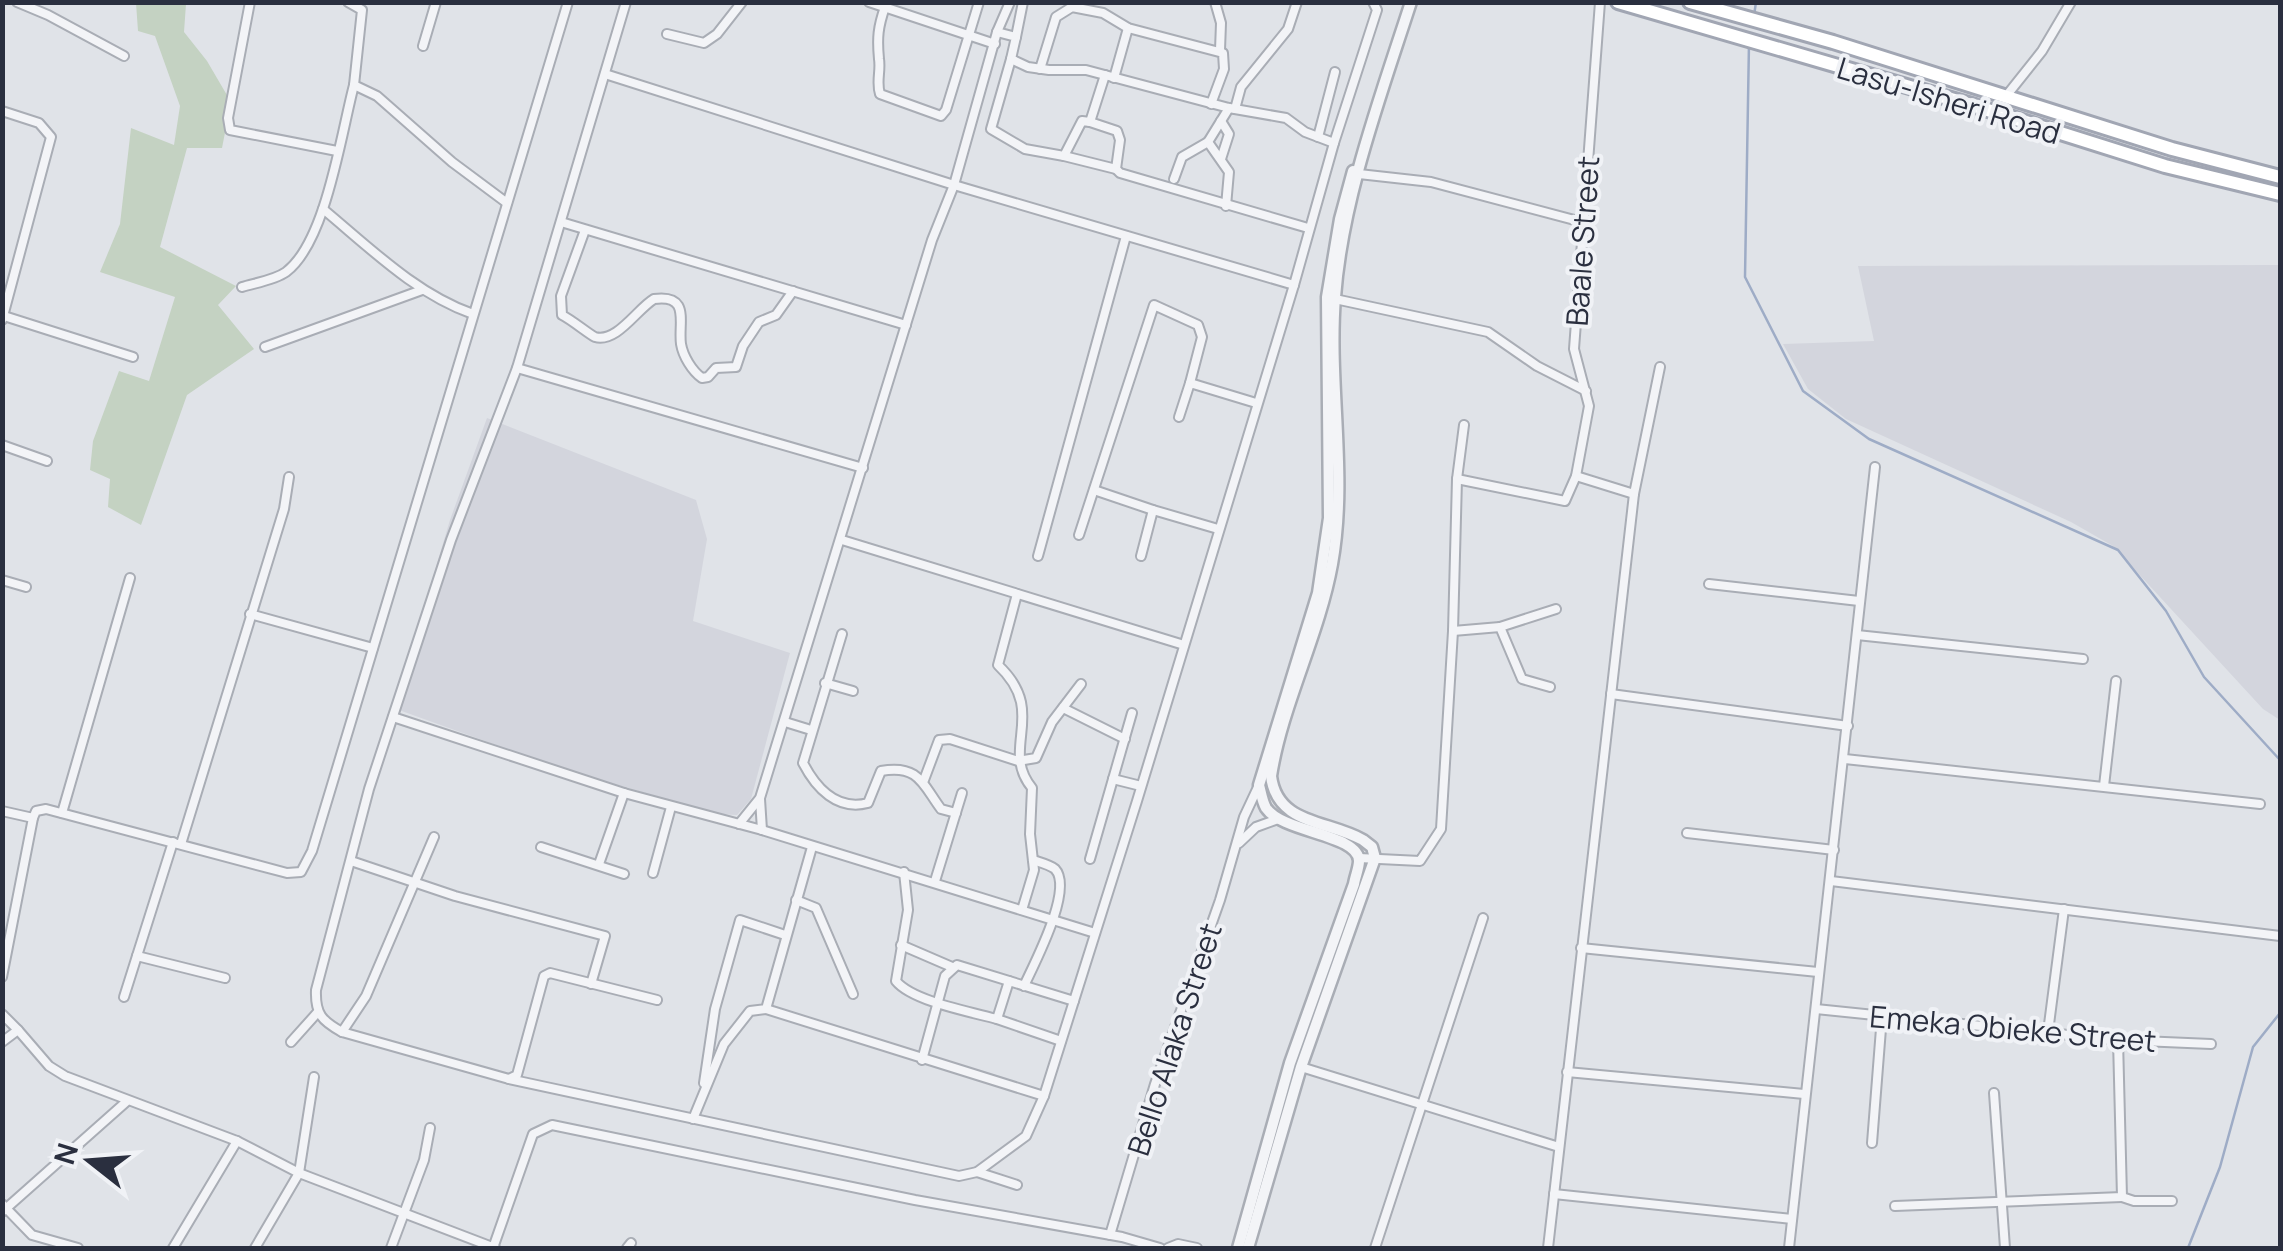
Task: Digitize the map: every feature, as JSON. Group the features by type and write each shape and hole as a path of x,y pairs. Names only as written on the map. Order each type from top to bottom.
{"main road":[{"name":"Lasu-Isheri Road","path":"1618,2 2165,166 2280,194"},
{"name":"Lasu-Isheri Road","path":"1690,2 2007,95 2172,149 2280,177"}],"street":[{"path":"17,2 48,14 124,56"},
{"path":"250,2 228,118 230,130 337,151"},
{"path":"242,286 283,274 298,259 323,210 354,85 362,17 358,6 348,2"},
{"path":"423,46 436,2"},
{"path":"626,2 516,368 451,540 369,789 316,990 318,1013 324,1022 342,1032 509,1079 959,1176 977,1172 1026,1136 1044,1096 1377,10 1373,2"},
{"path":"667,34 704,43 717,34 742,2"},
{"path":"869,2 995,44"},
{"path":"885,7 876,33 880,94 941,116 978,2"},
{"path":"762,830 760,798 932,240 954,185 997,32 1010,2"},
{"path":"1023,2 991,130 1025,149 1116,169 1125,177 1308,228"},
{"path":"1211,104 1226,59 1220,50 1222,23 1215,2"},
{"path":"1174,179 1184,155 1208,142 1232,109 1241,87 1288,29 1297,2"},
{"path":"1248,1248 1302,1067 1375,858 1372,847 1364,840 1287,810 1274,796 1271,776 1332,562 1338,482 1334,299 1339,258 1408,2"},
{"path":"1238,1248 1290,1063 1354,884 1359,858 1354,848 1344,842 1278,819 1266,809 1259,785 1318,593 1324,560 1329,518 1326,328 1332,258 1352,174 1408,2"},
{"name":"Baale Street","path":"1576,476 1588,406 1574,349 1600,2"},
{"path":"2007,95 2042,51 2071,2"},
{"path":"2,977 33,818 40,810 291,874 301,872 312,851 564,4"},
{"path":"1040,68 1056,17 1072,7 1103,13 1128,28 1220,50"},
{"path":"1090,122 1128,28"},
{"path":"997,32 1016,37"},
{"path":"1011,59 1040,68 1086,70 1211,104 1286,118 1334,143"},
{"path":"1318,137 1335,72"},
{"path":"605,74 954,185 1294,285"},
{"path":"354,85 377,96 506,203"},
{"path":"2,111 46,128 51,137 3,318 133,357"},
{"path":"1064,156 1082,121 1090,122 1117,132 1120,140 1116,169"},
{"path":"1220,121 1229,134 1221,159"},
{"path":"1208,142 1230,172 1226,206"},
{"path":"1359,174 1431,182 1582,222"},
{"path":"323,210 422,290 448,306 473,314"},
{"path":"561,222 906,326"},
{"path":"585,230 562,296 562,315 592,335 608,337 654,299 671,300 684,321 682,346 694,372 702,378 716,368 736,368 743,346 759,322 776,316 793,291"},
{"path":"1038,556 1126,236"},
{"path":"266,347 422,290"},
{"path":"1334,299 1488,332 1537,366 1586,391"},
{"path":"1079,534 1154,305 1198,325 1202,337 1179,417"},
{"path":"1548,1248 1634,494 1660,367"},
{"path":"516,368 863,468"},
{"path":"1190,384 1256,403"},
{"path":"1359,858 1420,861 1441,830 1457,480 1464,425"},
{"path":"2,445 46,461"},
{"path":"1789,1248 1875,467"},
{"path":"124,997 284,509 289,476"},
{"path":"1457,480 1565,501 1576,476 1634,494"},
{"path":"1094,490 1218,530"},
{"path":"1141,556 1153,510"},
{"path":"842,540 1184,646"},
{"path":"62,813 130,578"},
{"path":"2,580 26,587"},
{"path":"1709,584 1859,601"},
{"path":"1017,594 998,665 1018,687 1024,726 1018,761 1020,772 1032,788 1030,834 1034,870 1022,910"},
{"path":"1453,631 1500,627 1556,609"},
{"path":"250,614 373,648"},
{"path":"1500,627 1522,679 1550,687"},
{"path":"842,634 803,763 817,788 842,803 868,803 882,771 903,771 924,780 941,809 956,813"},
{"path":"1857,635 2083,659"},
{"path":"2104,786 2116,680"},
{"path":"826,682 853,691"},
{"path":"924,780 939,740 950,739 1018,761 1040,754 1052,722 1082,684"},
{"path":"1611,694 1848,726"},
{"path":"1063,708 1124,740"},
{"path":"1090,859 1132,713"},
{"path":"394,717 624,793 904,872 1095,933"},
{"path":"785,722 810,730"},
{"path":"1845,758 2260,804"},
{"path":"1113,779 1141,786"},
{"name":"Bello Alaka Street","path":"1110,1235 1155,1084 1244,816 1259,785"},
{"path":"600,864 624,793"},
{"path":"934,881 962,793"},
{"path":"738,824 760,798"},
{"path":"653,873 671,807"},
{"path":"2,810 33,818"},
{"path":"1238,843 1256,827 1278,819"},
{"path":"1687,832 1834,850"},
{"path":"342,1032 366,996 434,837"},
{"path":"541,847 624,874"},
{"path":"766,1009 812,847"},
{"path":"351,860 413,884 604,936 591,984"},
{"path":"1024,986 1054,920 1062,881 1054,868 1032,860"},
{"path":"904,872 908,910 896,982 900,988 1061,1040"},
{"path":"1830,882 2280,936"},
{"path":"796,900 816,908 853,994"},
{"path":"2048,1032 2064,909"},
{"path":"1376,1248 1483,918"},
{"path":"704,1092 706,1049 714,1009 740,920 785,935"},
{"path":"901,945 952,967 962,965 1074,1000"},
{"path":"1581,948 1818,972"},
{"path":"137,956 225,978"},
{"path":"922,1060 945,976 952,967"},
{"path":"509,1079 517,1075 544,976 550,973 657,1000"},
{"path":"997,1019 1008,981"},
{"path":"693,1119 734,1028 750,1011 766,1009 1044,1096"},
{"name":"Emeka Obieke Street","path":"1816,1009 2118,1040 2211,1044"},
{"path":"291,1042 318,1013"},
{"path":"2,1014 49,1066 64,1076 237,1141 299,1173 479,1246 494,1248 532,1134 552,1125 896,1196 1122,1237 1160,1248"},
{"path":"1872,1142 1882,1016"},
{"path":"2,1042 18,1030"},
{"path":"2118,1040 2122,1197"},
{"path":"1302,1067 1560,1147"},
{"path":"1567,1072 1804,1094"},
{"path":"255,1248 299,1173 314,1077"},
{"path":"1994,1093 2005,1248"},
{"path":"78,1248 32,1235 4,1208 126,1101"},
{"path":"391,1248 424,1160 430,1128"},
{"path":"173,1248 237,1141"},
{"path":"977,1172 1017,1185"},
{"path":"1554,1194 1792,1219"},
{"path":"1896,1206 2122,1197 2134,1201 2172,1201"},
{"path":"1118,1248 1122,1237"},
{"path":"1168,1248 1178,1244 1197,1248"}],"shaded area":[{"path":"2280,265 2280,720 2263,709 2113,546 2071,522 1846,419 1808,389 1783,344 1874,341 1858,266"},
{"path":"487,418 696,500 707,539 693,621 790,653 751,799 737,815 716,814 554,766 399,710 395,704 450,520"}],"green space":[{"path":"136,3 186,4 184,32 231,102 222,148 187,148 160,247 236,286 218,305 254,349 187,395 141,525 108,507 110,479 90,470 93,441 119,371 149,381 175,297 100,272 120,224 131,128 174,145 180,106 155,36 138,31"}],"waterway":[{"path":"1754,16 1756,2"},
{"path":"1749,43 1745,277 1803,391 1869,439 2118,550 2166,611 2204,677 2280,760"},
{"path":"2188,1248 2220,1167 2253,1047 2280,1013"}]}
